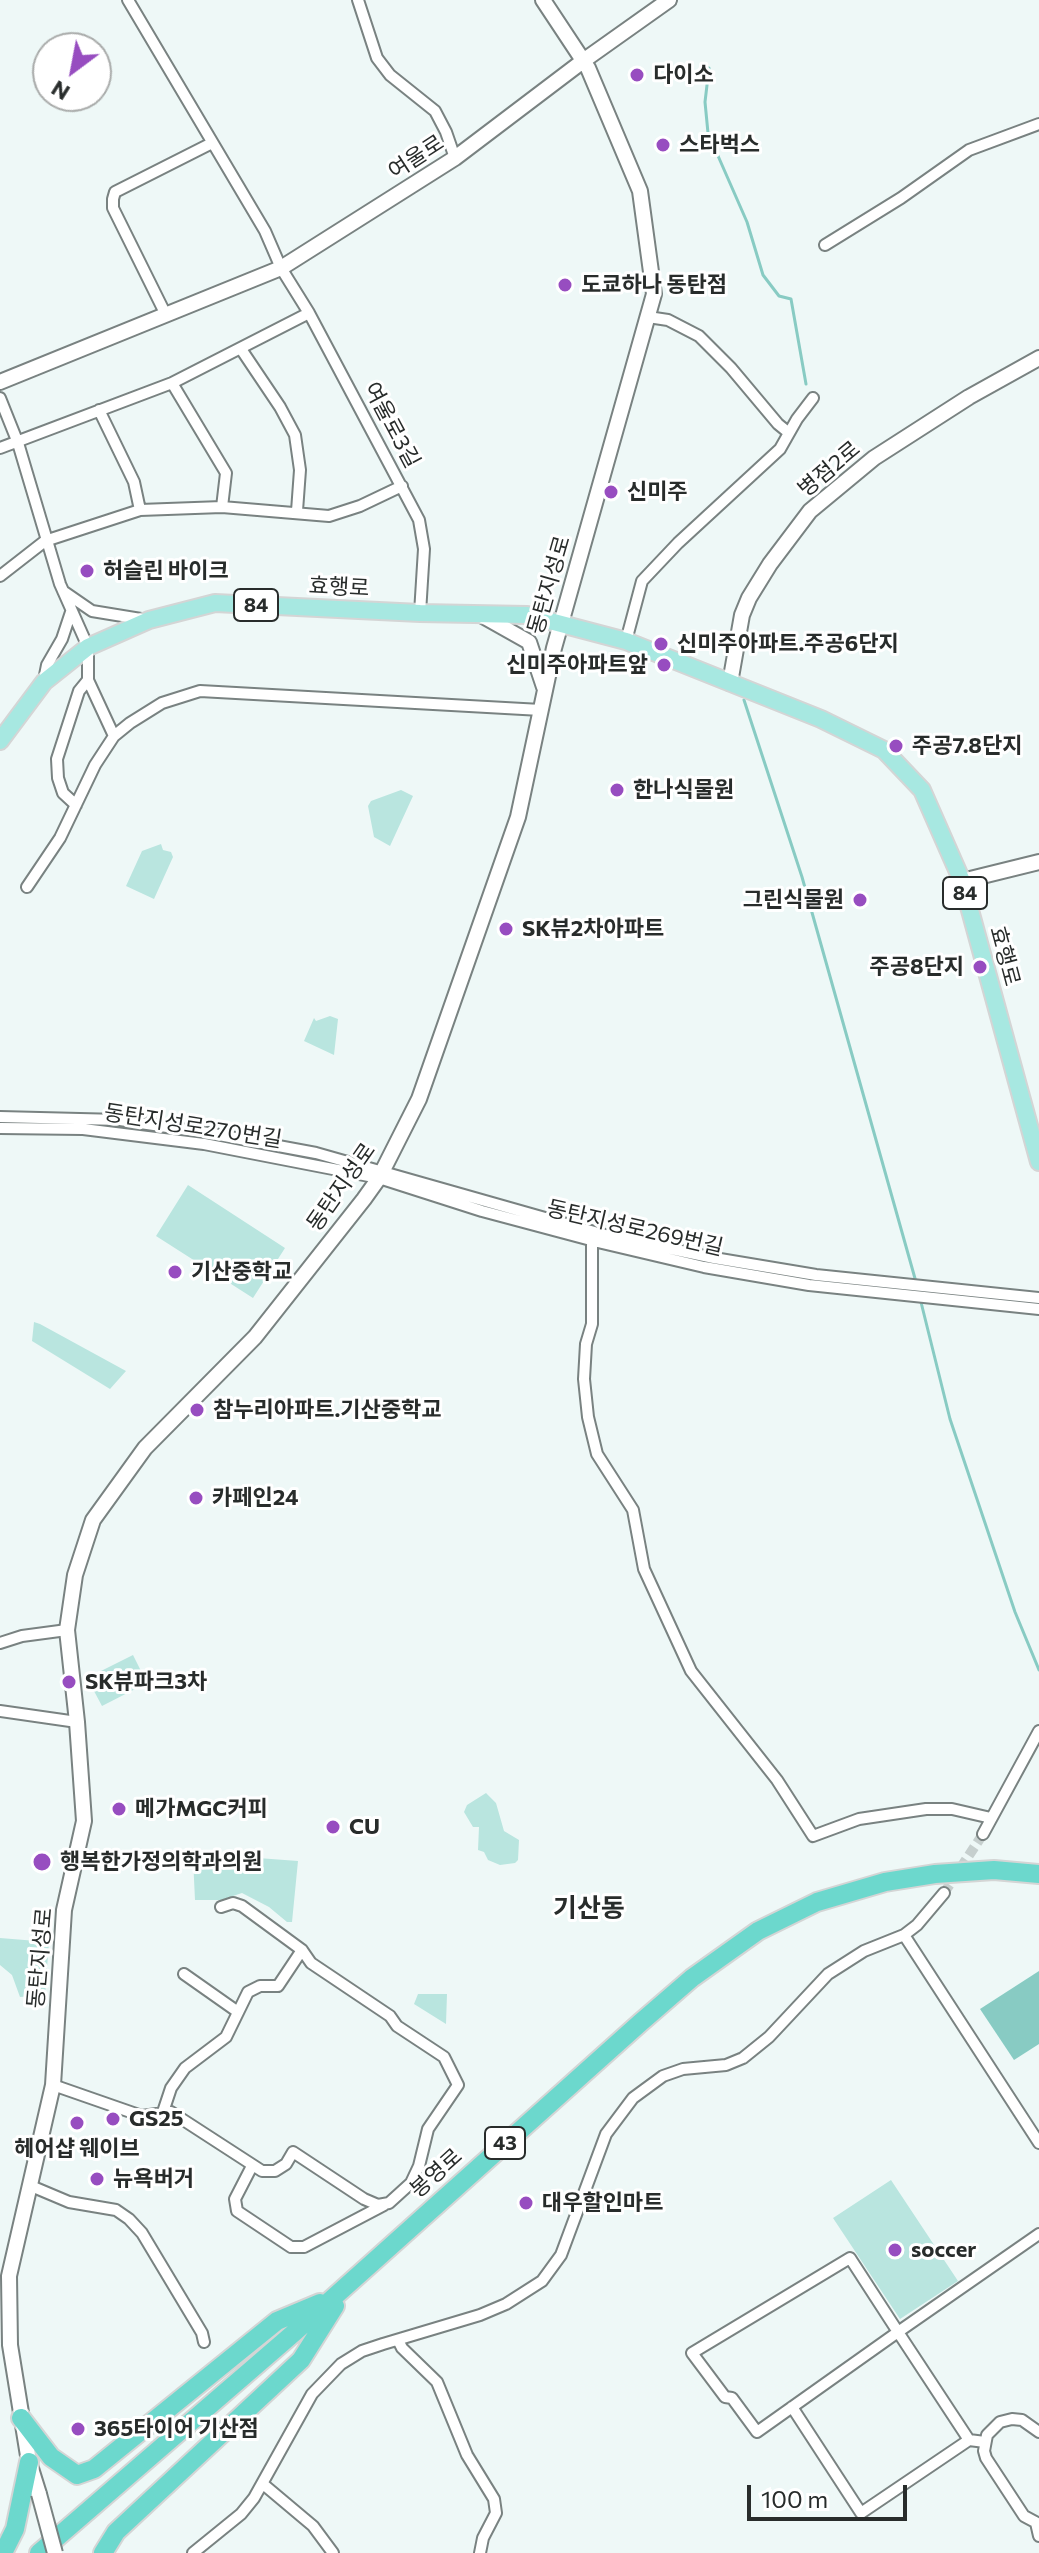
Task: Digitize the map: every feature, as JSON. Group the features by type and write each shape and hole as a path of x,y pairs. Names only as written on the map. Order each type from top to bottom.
{"highway":[{"name":"봉영로","path":"39,2553 341,2291 692,1978 758,1931 817,1902 885,1882 935,1874 994,1870 1039,1874"},
{"path":"21,2418 51,2457 77,2475 94,2469 277,2321 341,2291"},
{"path":"103,2553 116,2532 301,2360 341,2291"},
{"path":"3,2553 15,2529 29,2462"}],"main road":[{"name":"동탄지성로","path":"55,2553 29,2462 21,2418 10,2345 9,2276 53,2085 64,1910 84,1821 67,1630 75,1575 93,1520 145,1448 255,1337 381,1174 419,1099 513,831 561,624 654,294 640,191 583,61 543,0"},
{"name":"여울로","path":"0,382 281,268 455,158 669,0"},
{"name":"병점2로","path":"723,680 736,648 742,615 749,598 810,511 874,458 969,397 1039,358"},
{"name":"효행로","path":"0,741 44,682 88,647 149,620 215,603 527,615 626,641 821,719 884,750 922,790 962,881 1039,1162"},
{"path":"477,613 529,642 545,690"},
{"path":"962,881 1039,862"}],"street":[{"name":"여울로3길","path":"128,0 265,231 281,268 309,313 419,520 424,549 420,613"},
{"path":"358,0 377,58 390,75 435,111 455,158"},
{"path":"825,245 901,198 969,150 1039,124"},
{"path":"166,315 113,208 113,199 115,192 212,143"},
{"path":"0,448 172,383 309,313"},
{"path":"648,317 668,320 699,336 789,433"},
{"path":"241,349 295,435 300,470 297,511"},
{"path":"172,383 226,473 222,507"},
{"path":"0,398 18,443 62,590 88,647 88,680 114,736"},
{"path":"626,641 642,581 678,543 780,449 813,398"},
{"path":"99,410 134,482 140,510"},
{"path":"0,576 45,541 140,510 222,507 329,516 360,506 402,486"},
{"path":"62,590 92,611 149,620"},
{"path":"44,682 47,665 62,639 71,612"},
{"path":"76,805 63,793 57,759 79,691 88,680"},
{"path":"27,887 60,838 95,765 114,736 162,703 200,691 541,710"},
{"path":"0,1117 134,1122 294,1148 605,1235 729,1260 888,1289 1039,1298"},
{"name":"동탄지성로270번길","path":"0,1128 83,1129 141,1136 381,1174"},
{"name":"동탄지성로269번길","path":"381,1174 482,1211 704,1267 809,1285 888,1289"},
{"path":"592,1240 592,1324 586,1344 584,1379 588,1417 597,1454 633,1510 644,1569 691,1671 777,1780 813,1836 859,1819 926,1809 952,1809 991,1818"},
{"path":"943,1294 1039,1309"},
{"path":"0,1643 22,1636 67,1630"},
{"path":"0,1711 77,1722"},
{"path":"983,1834 1039,1731"},
{"path":"193,2553 241,2514 263,2484 312,2394 341,2364 362,2351 480,2315 506,2304 542,2281 561,2255 606,2134 633,2098 663,2076 683,2069 726,2065 743,2058 769,2037 828,1974 864,1951 904,1935 917,1925 944,1893"},
{"path":"221,1907 233,1903 242,1906 302,1950 311,1963 390,2016 397,2026 444,2057 458,2085 428,2129 419,2166 411,2183 389,2203 304,2247 291,2247 237,2211 235,2199 252,2166"},
{"path":"904,1935 1039,2143"},
{"path":"163,2112 171,2088 185,2068 219,2044 248,1992 260,1986 278,1986 302,1950"},
{"path":"184,1974 238,2012"},
{"path":"53,2085 142,2116 171,2112 262,2171 275,2171 286,2164 293,2152 364,2199 378,2205 389,2203"},
{"path":"31,2186 69,2202 116,2210 129,2219 142,2233 202,2333 204,2342"},
{"path":"969,2440 898,2332 850,2258 692,2353 725,2397 732,2398 757,2432 898,2332 1039,2234"},
{"path":"398,2340 402,2348 437,2382 467,2455 494,2499 496,2513 483,2538 480,2553"},
{"path":"792,2407 861,2513 969,2440 985,2442"},
{"path":"1039,2432 1022,2420 1012,2419 993,2428 985,2442 986,2458 1024,2516 1037,2523 1039,2536"},
{"path":"263,2484 313,2526 333,2553"}],"shaded area":[{"path":"401,790 413,796 390,846 374,837 368,806 371,801"},
{"path":"161,844 163,850 171,852 173,857 154,899 126,886 142,851"},
{"path":"330,1016 338,1019 334,1055 304,1041 314,1018 316,1021"},
{"path":"188,1185 285,1248 253,1298 156,1236"},
{"path":"34,1322 126,1371 110,1389 32,1341"},
{"path":"133,1655 147,1683 102,1706 87,1678"},
{"path":"486,1793 496,1803 504,1831 519,1840 518,1860 515,1863 500,1865 488,1860 484,1852 478,1850 479,1827 473,1827 464,1812 467,1805"},
{"path":"231,1856 298,1861 292,1922 287,1922 269,1907 242,1893 221,1900 195,1900 193,1858"},
{"path":"0,1938 49,1942 45,1995 20,1997 12,1975 0,1965"},
{"path":"1039,1971 1039,2044 1014,2060 980,2009"},
{"path":"418,1994 447,1994 446,2024 414,2004"},
{"name":"soccer","path":"891,2180 958,2281 900,2319 833,2218"}],"waterway":[{"path":"709,68 705,102 708,133 747,222 763,275 779,296 791,299 806,384"},
{"path":"744,700 802,877 916,1282 950,1419 1015,1612 1039,1670"}],"tunnel":[{"path":"944,1893 983,1834"}],"place":[{"name":"다이소","path":"637,75"},
{"name":"스타벅스","path":"663,145"},
{"name":"도쿄하나 동탄점","path":"565,285"},
{"name":"신미주","path":"611,492"},
{"name":"허슬린 바이크","path":"87,571"},
{"name":"신미주아파트.주공6단지","path":"661,644"},
{"name":"신미주아파트앞","path":"664,665"},
{"name":"주공7.8단지","path":"896,746"},
{"name":"한나식물원","path":"617,790"},
{"name":"그린식물원","path":"860,900"},
{"name":"SK뷰2차아파트","path":"506,929"},
{"name":"주공8단지","path":"980,967"},
{"name":"기산중학교","path":"175,1272"},
{"name":"참누리아파트.기산중학교","path":"197,1410"},
{"name":"카페인24","path":"196,1498"},
{"name":"SK뷰파크3차","path":"69,1682"},
{"name":"메가MGC커피","path":"119,1809"},
{"name":"CU","path":"333,1827"},
{"name":"행복한가정의학과의원","path":"42,1862"},
{"name":"GS25","path":"113,2119"},
{"name":"헤어샵 웨이브","path":"77,2123"},
{"name":"뉴욕버거","path":"97,2179"},
{"name":"대우할인마트","path":"526,2203"},
{"name":"soccer","path":"895,2250"},
{"name":"365타이어 기산점","path":"78,2429"}],"district":[{"name":"기산동","path":"589,1908"}]}
